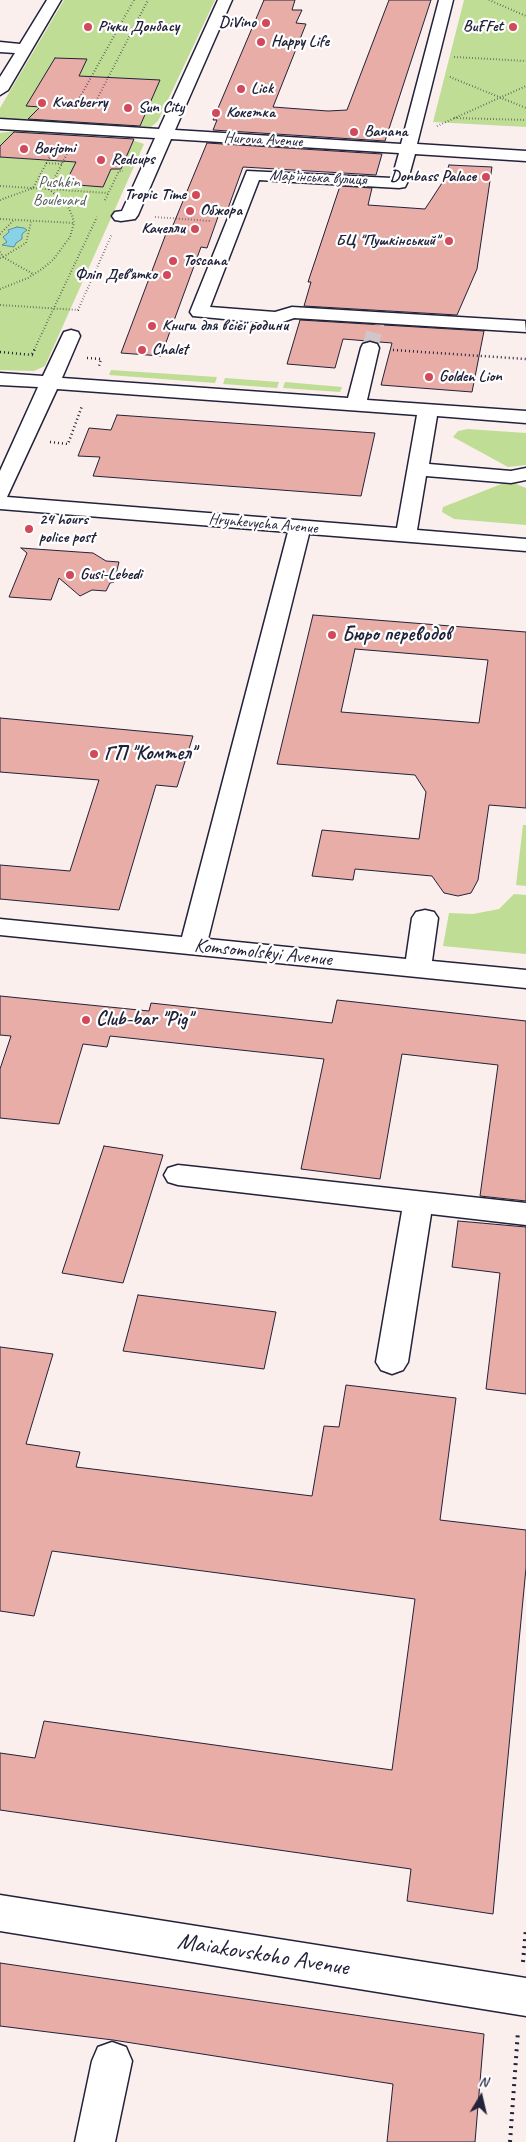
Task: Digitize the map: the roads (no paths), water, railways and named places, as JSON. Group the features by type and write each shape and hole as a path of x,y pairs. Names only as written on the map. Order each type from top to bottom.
{"street":[{"path":"0,90 54,0"},
{"path":"125,216 166,134 226,0"},
{"name":"Мар’їнська вулиця","path":"446,0 399,183 253,175 200,312 278,318 292,312 525,327"},
{"path":"0,47 25,49"},
{"name":"Hurova Avenue","path":"0,124 526,156"},
{"path":"0,493 71,336"},
{"path":"356,404 370,348"},
{"path":"0,379 526,417"},
{"path":"406,534 428,410"},
{"path":"418,469 521,478"},
{"name":"Hrynkevycha Avenue","path":"0,503 526,545"},
{"path":"193,946 300,527"},
{"path":"418,968 425,918"},
{"name":"Komsomolskyi Avenue","path":"0,927 526,979"},
{"path":"178,1175 526,1214"},
{"path":"392,1362 418,1202"},
{"name":"Maiakovskoho Avenue","path":"0,1913 523,1997"},
{"path":"95,2142 112,2061"}],"water":[{"path":"17,227 27,230 22,234 22,239 14,247 2,245 7,242 3,237 9,232 8,230"}],"tunnel":[{"path":"370,348 378,317"}],"place":[{"name":"DiVino","path":"266,23"},
{"name":"Річки Донбасу","path":"88,27"},
{"name":"BuFFet","path":"513,27"},
{"name":"Happy Life","path":"261,42"},
{"name":"Lick","path":"241,89"},
{"name":"Кvasberry","path":"42,103"},
{"name":"Sun City","path":"128,108"},
{"name":"Кокетка","path":"216,113"},
{"name":"Banana","path":"354,132"},
{"name":"Borjomi","path":"24,149"},
{"name":"Redcups","path":"101,160"},
{"name":"Donbass Palace","path":"486,177"},
{"name":"Tropic Time","path":"196,195"},
{"name":"Обжора","path":"190,211"},
{"name":"Качелли","path":"195,229"},
{"name":"БЦ \"Пушкінський\"","path":"449,241"},
{"name":"Toscana","path":"173,261"},
{"name":"Фліп Дев'ятко","path":"167,275"},
{"name":"Книги для всієї родини","path":"152,326"},
{"name":"Chalet","path":"142,350"},
{"name":"Golden Lion","path":"429,377"},
{"name":"24 hours police post","path":"29,529"},
{"name":"Gusi-Lebedi","path":"70,575"},
{"name":"Бюро переводов","path":"332,635"},
{"name":"ГП \"Комтел\"","path":"94,754"},
{"name":"Club-bar \"Pig\"","path":"86,1020"}],"park label":[{"name":"Pushkin Boulevard","path":"59,192"}]}
